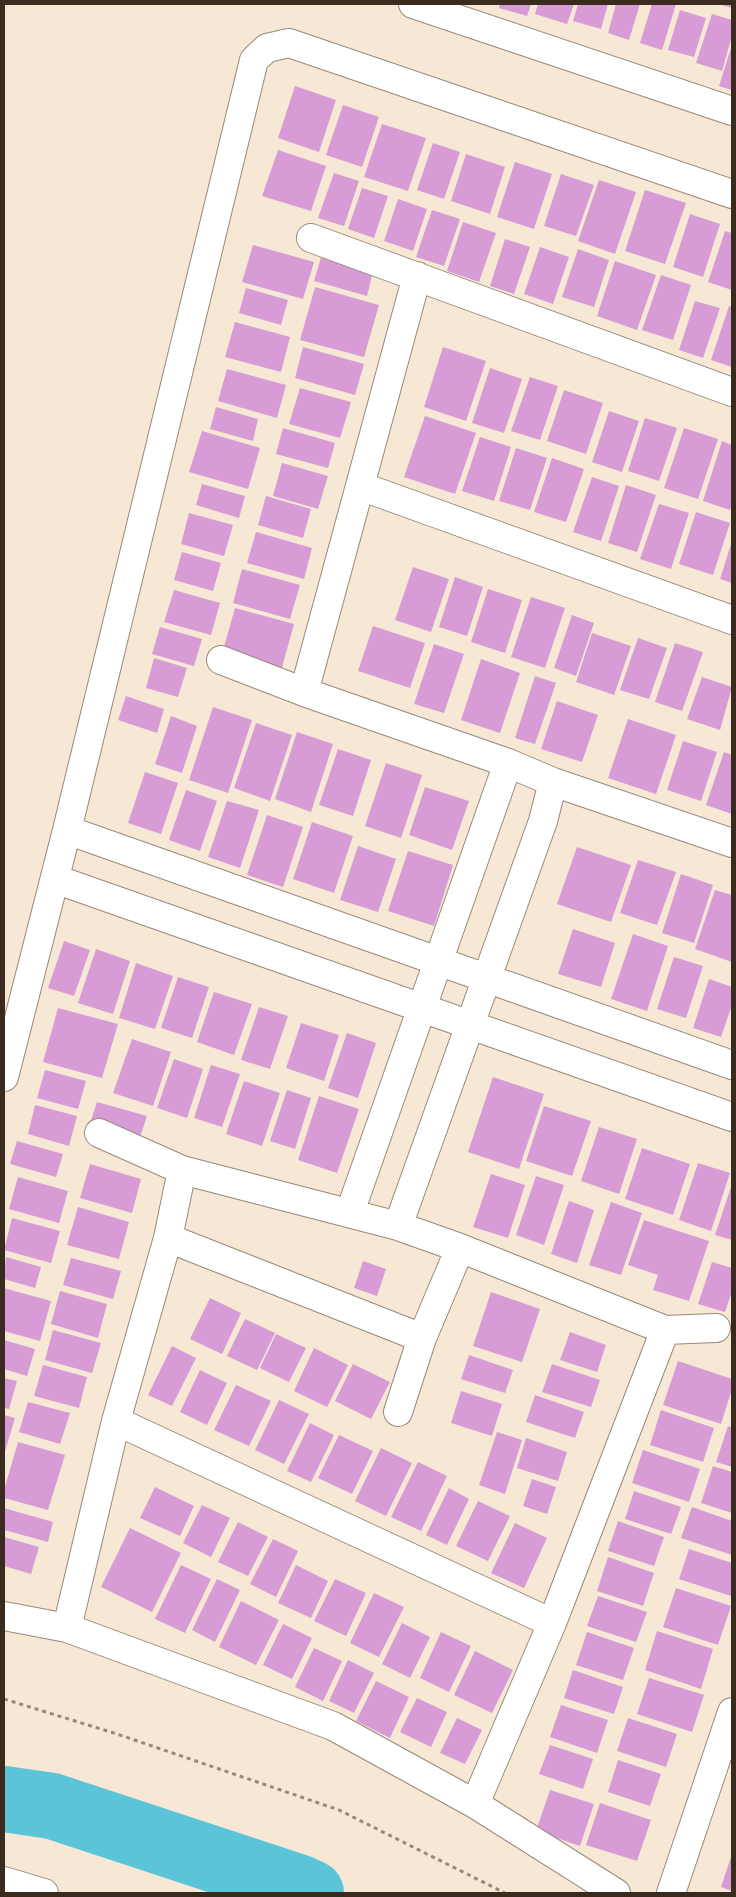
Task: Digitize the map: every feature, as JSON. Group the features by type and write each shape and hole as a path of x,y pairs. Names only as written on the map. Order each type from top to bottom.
{"street":[{"path":"413,4 732,111"},
{"path":"4,1077 55,879 254,60 267,48 289,43 732,194"},
{"path":"310,238 732,392"},
{"path":"304,692 417,276"},
{"path":"360,486 732,620"},
{"path":"221,660 304,692 508,763 553,782 732,843"},
{"path":"350,1212 424,1007 508,763"},
{"path":"398,1226 485,978 543,821 553,782"},
{"path":"67,830 732,1064"},
{"path":"55,879 424,1007 469,1026 732,1117"},
{"path":"99,1133 182,1170 350,1212 398,1226 460,1248 665,1330 716,1328"},
{"path":"67,1628 116,1421 168,1238 182,1170"},
{"path":"168,1238 422,1338"},
{"path":"398,1412 422,1338 460,1248"},
{"path":"475,1804 552,1623 665,1330"},
{"path":"116,1421 552,1623"},
{"path":"4,1616 67,1628 333,1726 475,1804 616,1893"},
{"path":"671,1893 732,1712"},
{"path":"4,1880 44,1893"}],"path":[{"path":"4,1699 117,1734 339,1810 505,1893"}],"building":[{"path":"500,4 531,4 527,16 499,8"},
{"path":"538,4 574,4 567,24 535,14"},
{"path":"578,4 608,4 601,29 573,21"},
{"path":"616,4 640,4 629,40 608,33"},
{"path":"652,4 676,4 662,50 640,43"},
{"path":"718,4 732,4 732,8"},
{"path":"680,10 706,18 694,57 668,50"},
{"path":"712,14 732,20 732,36 722,71 696,63"},
{"path":"732,45 732,90 719,86"},
{"path":"295,86 336,100 319,152 278,138"},
{"path":"343,105 379,117 362,167 326,155"},
{"path":"382,124 426,138 408,191 364,177"},
{"path":"433,143 460,152 444,199 417,190"},
{"path":"278,150 326,166 311,211 262,196"},
{"path":"466,154 505,167 490,214 451,201"},
{"path":"515,162 552,174 534,229 497,217"},
{"path":"334,173 359,181 344,226 318,218"},
{"path":"561,174 594,185 576,236 544,226"},
{"path":"599,180 636,192 615,254 578,241"},
{"path":"362,188 388,196 374,238 348,229"},
{"path":"645,190 686,203 665,264 625,251"},
{"path":"398,199 427,209 413,251 384,241"},
{"path":"432,210 460,219 444,266 416,257"},
{"path":"690,214 720,224 703,277 673,267"},
{"path":"463,222 496,233 479,282 447,271"},
{"path":"725,231 732,233 732,290 708,282"},
{"path":"505,239 530,247 514,294 490,286"},
{"path":"253,245 314,262 303,299 242,282"},
{"path":"540,247 569,257 553,304 524,294"},
{"path":"578,249 609,260 594,307 562,297"},
{"path":"322,254 374,268 367,296 314,281"},
{"path":"615,261 656,275 637,330 597,316"},
{"path":"661,275 691,285 673,340 642,330"},
{"path":"315,287 379,305 364,357 300,340"},
{"path":"246,288 288,300 281,325 239,313"},
{"path":"695,301 720,308 703,358 679,350"},
{"path":"729,306 732,307 732,367 711,360"},
{"path":"235,322 290,337 281,372 225,357"},
{"path":"303,347 364,364 355,395 295,378"},
{"path":"443,347 486,361 466,421 424,407"},
{"path":"490,368 522,379 504,433 472,423"},
{"path":"227,369 286,385 277,418 218,401"},
{"path":"530,377 558,386 540,440 511,431"},
{"path":"300,388 351,402 340,438 289,424"},
{"path":"564,390 603,403 586,454 547,441"},
{"path":"216,407 258,419 253,441 210,429"},
{"path":"609,411 639,421 622,472 592,462"},
{"path":"425,416 476,433 455,494 404,477"},
{"path":"645,418 677,428 659,481 628,471"},
{"path":"283,428 335,443 328,468 276,454"},
{"path":"684,428 718,439 698,499 664,488"},
{"path":"202,431 260,448 248,489 189,472"},
{"path":"480,437 511,447 494,501 462,491"},
{"path":"722,441 732,445 732,503 730,510 703,501"},
{"path":"516,448 547,458 530,510 499,501"},
{"path":"552,458 584,469 566,522 534,512"},
{"path":"282,463 328,476 318,509 273,496"},
{"path":"592,477 619,486 601,541 573,532"},
{"path":"202,484 245,496 239,518 196,505"},
{"path":"626,485 656,495 637,552 608,543"},
{"path":"266,496 311,509 303,538 258,525"},
{"path":"659,504 689,513 671,569 640,559"},
{"path":"696,512 730,523 713,575 679,564"},
{"path":"189,513 233,525 224,556 181,544"},
{"path":"256,532 312,548 304,579 247,563"},
{"path":"732,541 732,583 720,579"},
{"path":"182,552 221,563 213,591 174,580"},
{"path":"413,567 449,579 431,632 395,620"},
{"path":"242,569 300,585 290,619 233,603"},
{"path":"455,577 483,587 467,636 439,627"},
{"path":"488,589 522,600 505,653 471,642"},
{"path":"174,590 220,603 211,635 164,622"},
{"path":"531,597 565,608 545,668 511,657"},
{"path":"235,608 294,624 281,671 222,654"},
{"path":"572,615 594,623 576,676 554,668"},
{"path":"373,626 425,643 410,688 358,671"},
{"path":"160,627 202,639 194,666 152,654"},
{"path":"592,633 631,646 614,695 576,682"},
{"path":"638,638 667,648 649,699 620,690"},
{"path":"675,643 703,652 682,711 655,702"},
{"path":"434,644 464,654 444,713 414,704"},
{"path":"154,658 187,668 178,697 146,688"},
{"path":"481,659 520,673 500,733 461,720"},
{"path":"535,676 556,683 535,744 515,738"},
{"path":"702,677 732,687 720,730 687,719"},
{"path":"126,696 164,709 157,733 118,720"},
{"path":"557,701 598,715 582,762 541,749"},
{"path":"213,707 252,720 228,793 189,780"},
{"path":"171,716 197,726 182,773 155,764"},
{"path":"628,719 676,735 656,794 608,778"},
{"path":"256,723 292,735 270,801 234,788"},
{"path":"297,732 333,744 311,812 275,799"},
{"path":"683,741 717,752 701,801 667,790"},
{"path":"338,749 371,760 353,816 319,805"},
{"path":"724,752 732,755 732,814 706,805"},
{"path":"386,763 422,775 401,838 365,826"},
{"path":"145,772 178,783 161,834 128,823"},
{"path":"425,787 469,801 452,850 409,835"},
{"path":"186,790 217,801 200,851 169,840"},
{"path":"227,801 259,810 240,868 208,857"},
{"path":"267,815 303,827 283,887 247,875"},
{"path":"312,822 353,836 334,893 293,879"},
{"path":"358,846 396,859 378,912 340,900"},
{"path":"577,847 631,865 611,922 557,904"},
{"path":"408,851 453,865 434,926 388,911"},
{"path":"638,860 676,872 657,925 620,913"},
{"path":"681,874 713,885 694,943 662,933"},
{"path":"715,890 732,895 732,962 695,949"},
{"path":"573,929 615,943 601,987 558,974"},
{"path":"633,934 668,946 647,1011 611,999"},
{"path":"64,941 90,950 74,996 48,988"},
{"path":"96,949 130,961 113,1014 78,1003"},
{"path":"674,957 703,966 686,1018 657,1009"},
{"path":"136,963 173,976 155,1029 119,1018"},
{"path":"178,977 209,987 192,1038 161,1028"},
{"path":"709,979 732,987 732,1005 721,1037 693,1028"},
{"path":"214,992 252,1004 234,1055 197,1042"},
{"path":"259,1007 288,1016 270,1069 241,1060"},
{"path":"58,1008 118,1024 102,1078 43,1062"},
{"path":"301,1023 339,1035 324,1081 286,1068"},
{"path":"347,1033 376,1043 358,1098 328,1088"},
{"path":"132,1039 171,1052 153,1106 113,1093"},
{"path":"174,1059 203,1069 187,1118 157,1108"},
{"path":"211,1065 240,1074 222,1127 194,1118"},
{"path":"45,1070 86,1081 78,1109 37,1098"},
{"path":"493,1077 544,1094 519,1169 468,1152"},
{"path":"244,1081 280,1093 262,1146 226,1134"},
{"path":"287,1090 311,1098 295,1149 270,1141"},
{"path":"319,1096 359,1109 337,1173 298,1160"},
{"path":"97,1102 147,1116 140,1137 90,1123"},
{"path":"35,1105 77,1116 69,1146 28,1134"},
{"path":"544,1106 591,1121 572,1176 526,1161"},
{"path":"599,1127 637,1139 619,1194 581,1181"},
{"path":"17,1141 63,1154 56,1177 10,1164"},
{"path":"642,1148 690,1164 673,1215 625,1199"},
{"path":"698,1163 730,1173 711,1231 679,1220"},
{"path":"90,1164 141,1179 132,1213 80,1198"},
{"path":"491,1174 525,1185 508,1238 473,1227"},
{"path":"536,1176 564,1185 544,1245 516,1235"},
{"path":"18,1177 68,1191 59,1223 9,1209"},
{"path":"732,1184 732,1240 715,1235"},
{"path":"569,1201 594,1210 577,1263 551,1254"},
{"path":"611,1202 642,1213 621,1275 589,1265"},
{"path":"78,1207 129,1222 119,1259 67,1245"},
{"path":"12,1218 60,1231 51,1263 4,1250"},
{"path":"644,1220 709,1241 689,1301 653,1290 658,1275 628,1265"},
{"path":"6,1257 41,1267 35,1288 4,1279"},
{"path":"71,1258 121,1271 113,1299 63,1285"},
{"path":"363,1261 386,1269 377,1296 354,1288"},
{"path":"712,1262 732,1268 732,1291 725,1312 698,1304"},
{"path":"4,1288 51,1301 40,1341 4,1331"},
{"path":"60,1291 107,1304 98,1338 51,1324"},
{"path":"491,1292 540,1309 522,1362 473,1346"},
{"path":"210,1298 241,1313 222,1354 190,1339"},
{"path":"245,1319 275,1333 257,1370 227,1356"},
{"path":"53,1330 101,1343 92,1373 45,1360"},
{"path":"570,1332 606,1345 597,1372 560,1360"},
{"path":"276,1334 306,1348 289,1382 260,1368"},
{"path":"4,1340 35,1349 27,1376 4,1369"},
{"path":"172,1346 196,1358 172,1406 148,1395"},
{"path":"314,1348 348,1365 327,1407 294,1391"},
{"path":"469,1355 513,1370 505,1393 461,1379"},
{"path":"678,1361 732,1379 732,1389 721,1424 663,1405"},
{"path":"353,1364 390,1382 371,1419 335,1401"},
{"path":"552,1364 600,1380 591,1407 542,1392"},
{"path":"43,1365 87,1377 79,1408 34,1396"},
{"path":"200,1370 227,1383 207,1425 180,1412"},
{"path":"4,1378 17,1381 9,1409 4,1408"},
{"path":"236,1385 271,1401 249,1446 214,1430"},
{"path":"461,1391 502,1404 492,1436 451,1423"},
{"path":"535,1395 584,1412 575,1438 526,1422"},
{"path":"279,1400 309,1414 284,1464 255,1450"},
{"path":"28,1402 70,1413 60,1444 19,1432"},
{"path":"661,1410 714,1428 703,1462 650,1445"},
{"path":"4,1415 15,1418 4,1455"},
{"path":"310,1423 334,1435 311,1482 287,1471"},
{"path":"728,1426 732,1428 732,1467 716,1462"},
{"path":"497,1432 522,1440 505,1494 479,1485"},
{"path":"339,1435 373,1451 352,1494 318,1478"},
{"path":"526,1438 567,1452 558,1481 517,1468"},
{"path":"18,1442 65,1455 48,1510 4,1498 4,1490"},
{"path":"381,1448 412,1463 386,1516 355,1501"},
{"path":"643,1450 700,1469 689,1502 632,1483"},
{"path":"418,1462 447,1476 421,1531 391,1517"},
{"path":"713,1466 732,1472 732,1513 701,1503"},
{"path":"532,1479 556,1487 547,1514 523,1506"},
{"path":"155,1487 194,1506 180,1536 140,1518"},
{"path":"449,1488 469,1499 447,1545 426,1535"},
{"path":"634,1491 681,1507 671,1534 625,1519"},
{"path":"478,1501 510,1516 488,1561 456,1546"},
{"path":"202,1505 230,1518 211,1557 183,1543"},
{"path":"692,1507 732,1521 732,1555 681,1538"},
{"path":"4,1508 53,1522 48,1542 4,1530"},
{"path":"618,1521 664,1537 654,1566 608,1551"},
{"path":"238,1522 268,1537 248,1576 218,1562"},
{"path":"515,1523 547,1538 524,1588 491,1573"},
{"path":"130,1528 181,1553 152,1612 101,1587"},
{"path":"4,1537 39,1547 31,1574 4,1566"},
{"path":"273,1539 298,1551 276,1597 250,1584"},
{"path":"689,1549 732,1563 731,1596 679,1579"},
{"path":"608,1557 654,1573 643,1606 597,1591"},
{"path":"181,1565 211,1579 185,1633 155,1619"},
{"path":"296,1565 328,1581 311,1618 278,1603"},
{"path":"217,1579 240,1590 215,1642 192,1630"},
{"path":"335,1579 366,1593 346,1636 314,1621"},
{"path":"676,1588 731,1606 718,1645 663,1627"},
{"path":"374,1593 404,1607 379,1657 350,1643"},
{"path":"598,1596 647,1612 636,1642 587,1626"},
{"path":"241,1601 279,1620 256,1665 219,1647"},
{"path":"402,1623 430,1637 410,1678 382,1664"},
{"path":"283,1624 312,1638 292,1679 263,1665"},
{"path":"657,1631 713,1649 701,1689 645,1670"},
{"path":"441,1632 471,1646 449,1692 420,1678"},
{"path":"587,1632 634,1648 623,1680 576,1665"},
{"path":"314,1648 342,1661 323,1701 295,1687"},
{"path":"475,1651 513,1670 492,1713 454,1695"},
{"path":"348,1660 374,1673 354,1713 329,1701"},
{"path":"573,1670 623,1687 614,1714 564,1698"},
{"path":"649,1678 704,1695 692,1732 637,1714"},
{"path":"376,1681 409,1697 390,1738 356,1721"},
{"path":"417,1698 447,1712 431,1747 400,1732"},
{"path":"561,1705 608,1720 597,1753 550,1737"},
{"path":"457,1718 482,1730 465,1764 440,1753"},
{"path":"628,1718 677,1734 666,1767 617,1751"},
{"path":"550,1745 593,1759 583,1789 539,1774"},
{"path":"618,1760 661,1774 650,1806 608,1792"},
{"path":"550,1790 594,1804 580,1846 536,1831"},
{"path":"600,1803 651,1820 637,1861 586,1845"},
{"path":"732,1854 732,1891 721,1887"}],"waterway":[{"path":"4,1799 52,1806 298,1887 311,1893"}]}
